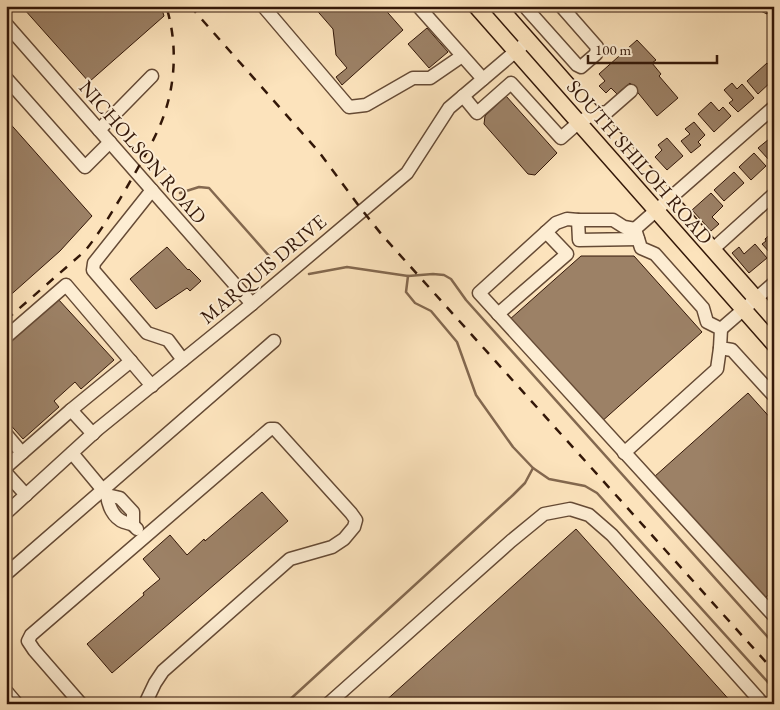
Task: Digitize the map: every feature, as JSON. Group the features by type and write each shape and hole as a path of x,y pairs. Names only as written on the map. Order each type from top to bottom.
{"main road":[{"name":"SOUTH SHILOH ROAD","path":"476,6 774,344"},
{"name":"SOUTH SHILOH ROAD","path":"498,6 774,319"}],"street":[{"path":"263,6 349,107 366,104 413,78 430,78 462,56"},
{"path":"418,6 483,79"},
{"path":"527,6 527,9 547,32 581,66 596,54 597,47 561,6"},
{"name":"NICHOLSON ROAD","path":"6,25 252,304"},
{"name":"MARQUIS DRIVE","path":"6,513 93,434 252,304 407,173 449,108 516,52 547,32"},
{"path":"99,130 152,76"},
{"path":"6,78 85,167 110,142"},
{"path":"463,96 477,113 511,83 561,138 578,123 593,114 607,112 630,91"},
{"path":"578,220 579,240 637,234 656,210 774,107"},
{"path":"152,190 94,264 93,270 147,333 168,340 183,360"},
{"path":"712,250 774,194"},
{"path":"721,329 707,322 703,308 655,254 641,248 637,234 613,220 567,219 556,223 479,292 624,454 774,616"},
{"path":"498,314 567,254 546,232"},
{"path":"624,454 717,369 721,329 774,283"},
{"path":"6,337 66,285 152,386"},
{"path":"6,574 105,493 274,341"},
{"path":"720,348 732,350 774,396"},
{"path":"6,467 131,361"},
{"path":"71,410 93,434"},
{"path":"81,704 34,650 28,641 30,634 270,429 275,429 351,512 356,520 354,528 344,539 332,547 290,559 163,671 154,683 145,704"},
{"path":"6,434 22,453"},
{"path":"72,453 105,493 120,498 133,512 132,523 144,536"},
{"path":"6,473 26,495"},
{"path":"328,704 510,541 544,514 570,509 589,515 612,535 763,704"},
{"path":"6,692 18,704"}],"building":[{"path":"27,6 161,6 164,16 89,82 24,9"},
{"path":"313,6 382,6 403,30 342,85 336,77 347,68 336,55 333,29"},
{"path":"750,6 770,6 767,14"},
{"path":"427,28 448,52 429,68 408,44"},
{"path":"637,40 656,60 652,63 661,74 659,76 678,98 657,116 630,83 617,94 611,88 606,93 599,86 605,81 599,74"},
{"path":"767,63 774,71 774,79 758,94 747,81"},
{"path":"732,83 737,89 742,84 754,98 738,112 729,103 733,100 724,90"},
{"path":"506,96 557,153 535,175 528,174 484,124 485,116"},
{"path":"711,102 719,111 723,107 731,116 714,132 698,114"},
{"path":"6,119 92,216 60,251 6,299"},
{"path":"694,122 705,135 698,142 701,145 691,153 681,141 690,134 685,129"},
{"path":"774,135 774,155 769,160 758,148"},
{"path":"667,138 683,156 667,170 655,157 662,150 658,145"},
{"path":"754,153 766,166 751,180 739,167"},
{"path":"734,172 744,183 724,201 714,190"},
{"path":"711,193 723,206 712,217 719,224 711,231 692,210"},
{"path":"774,231 774,251 771,254 762,244"},
{"path":"755,244 767,258 749,273 732,253 739,247 744,254"},
{"path":"167,247 201,281 190,291 187,288 156,309 130,279"},
{"path":"581,256 634,256 702,332 600,423 509,320"},
{"path":"58,299 114,360 81,389 75,382 54,401 59,407 23,439 6,420 6,345"},
{"path":"748,393 774,422 774,590 764,599 654,477"},
{"path":"262,492 288,521 112,673 87,644 160,579 143,559 170,535 187,555"},
{"path":"576,529 733,704 382,704"}],"waterway":[{"path":"180,193 199,187 209,188 270,257"},
{"path":"309,274 347,267 408,276 444,275 451,279 466,300 774,644"},
{"path":"408,276 406,292 415,303 431,311 457,342 476,395 513,447 533,468 549,479 585,486 597,493 774,689"},
{"path":"285,704 513,495 525,483 533,468"}],"railway":[{"path":"6,320 85,251 112,212 153,141 169,99 173,73 172,32 166,6"},
{"path":"190,6 319,152 382,235 774,671"}]}
